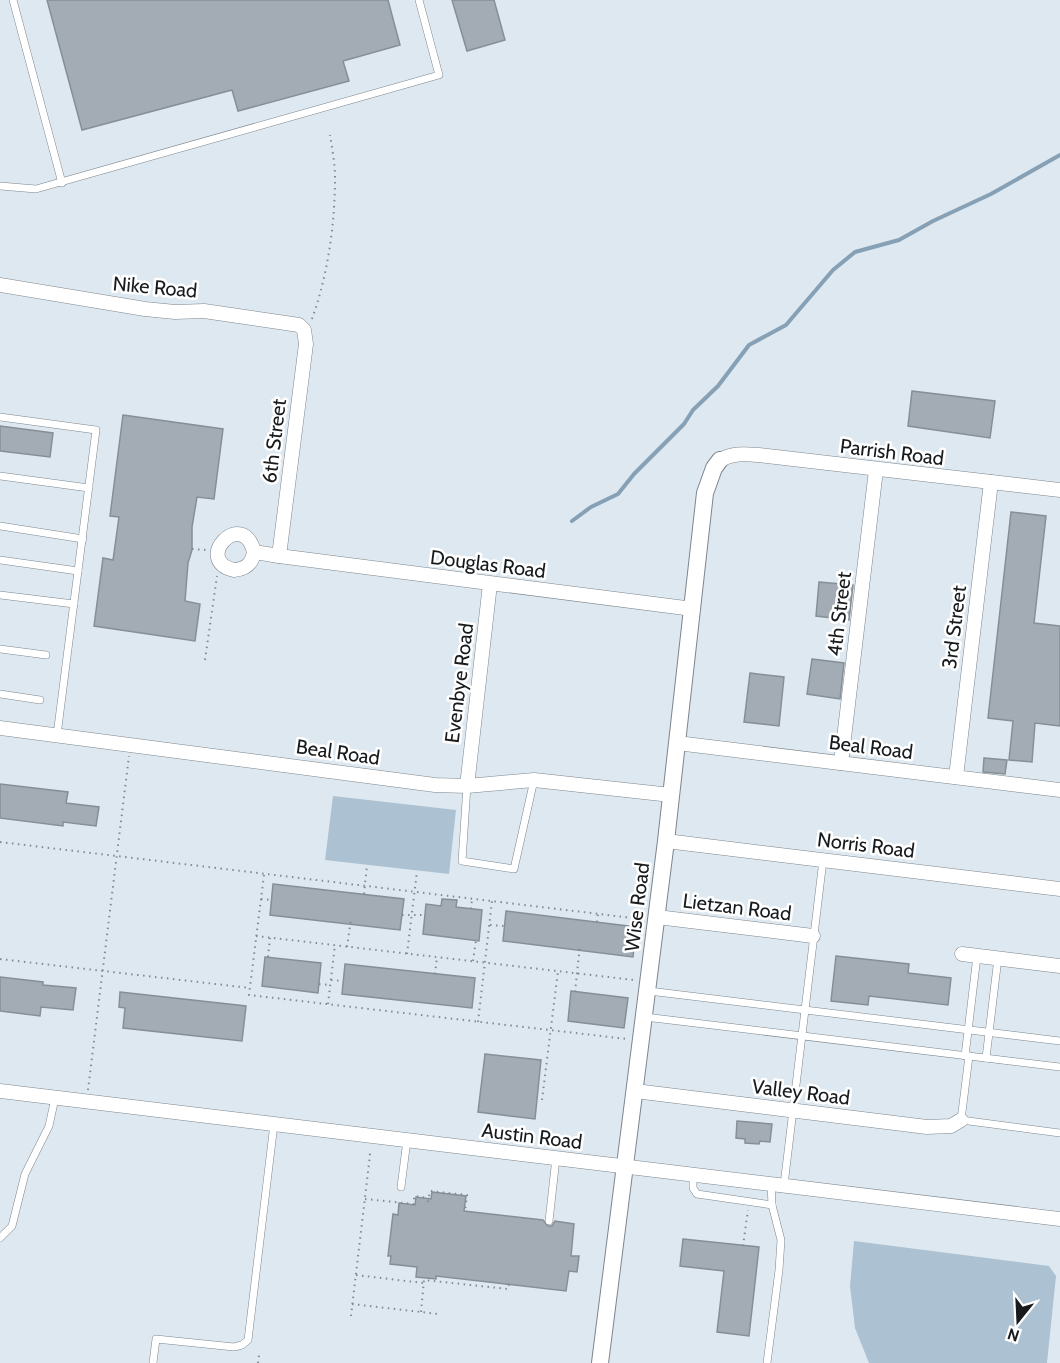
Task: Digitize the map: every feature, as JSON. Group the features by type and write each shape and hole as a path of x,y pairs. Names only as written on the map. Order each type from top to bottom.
{"street":[{"name":"Nike Road","path":"0,285 145,309 204,312 289,322 299,324 305,333"},
{"name":"6th Street","path":"279,556 305,333"},
{"name":"Parrish Road","path":"720,460 729,455 748,454 1060,490"},
{"name":"Wise Road","path":"600,1363 645,1017 705,493 714,468 720,460"},
{"name":"4th Street","path":"841,763 876,470"},
{"name":"3rd Street","path":"956,777 991,482"},
{"name":"Douglas Road","path":"254,552 693,609"},
{"name":"Evenbye Road","path":"466,786 490,584"},
{"name":"Beal Road","path":"0,728 435,785 466,786 534,780 671,795"},
{"name":"Beal Road","path":"677,743 1060,790"},
{"name":"Norris Road","path":"666,841 1060,889"},
{"name":"Lietzan Road","path":"656,919 813,936"},
{"path":"962,954 1060,966"},
{"name":"Valley Road","path":"635,1091 927,1127 951,1126 961,1120"},
{"name":"Austin Road","path":"0,1092 777,1184 1060,1220"}],"lane":[{"path":"13,0 62,183"},
{"path":"0,186 36,189 62,183 439,75 418,0"},
{"path":"0,417 96,430 57,735"},
{"path":"0,476 89,488"},
{"path":"0,526 82,539"},
{"path":"0,560 78,571"},
{"path":"0,595 74,604"},
{"path":"0,649 46,655"},
{"path":"0,694 40,700"},
{"path":"466,786 462,861 514,869 534,780"},
{"path":"767,1363 781,1240 772,1205 793,1110 823,860"},
{"path":"977,956 961,1120 1060,1133"},
{"path":"986,1058 998,958"},
{"path":"648,986 805,1010 1060,1041"},
{"path":"645,1017 1060,1067"},
{"path":"0,1238 12,1226 25,1174 49,1126 55,1098"},
{"path":"153,1363 156,1339 234,1347 248,1340 274,1124"},
{"path":"401,1187 407,1140"},
{"path":"549,1221 556,1158"},
{"path":"693,1174 693,1188 697,1194 772,1205"}],"path":[{"path":"305,333 321,292 332,231 335,175 330,135"},
{"path":"192,549 212,551"},
{"path":"206,660 217,571"},
{"path":"87,1102 131,744"},
{"path":"0,842 656,919"},
{"path":"364,894 367,865"},
{"path":"407,954 417,871"},
{"path":"264,874 249,995 641,1041"},
{"path":"471,909 472,898"},
{"path":"261,899 272,900"},
{"path":"478,1022 492,901"},
{"path":"597,922 598,914"},
{"path":"402,915 425,915"},
{"path":"347,947 351,919"},
{"path":"489,924 505,926"},
{"path":"256,936 577,973 648,986"},
{"path":"268,957 270,938"},
{"path":"473,961 476,940"},
{"path":"328,1004 335,945"},
{"path":"575,992 580,945"},
{"path":"435,974 438,957"},
{"path":"0,959 250,988"},
{"path":"542,1100 558,971"},
{"path":"331,980 343,981"},
{"path":"319,984 330,985"},
{"path":"351,1316 370,1155 368,1149"},
{"path":"365,1199 414,1204 414,1196 429,1200 430,1191 467,1195 465,1211"},
{"path":"743,1246 748,1209"},
{"path":"356,1275 423,1283 424,1280 508,1289 509,1284"},
{"path":"421,1312 423,1283"},
{"path":"352,1304 438,1314"},
{"path":"258,1363 259,1355"}],"shaded area":[{"path":"333,796 456,810 449,874 325,860"},
{"path":"854,1241 1049,1266 1056,1276 1047,1363 869,1363 855,1328 850,1286"}],"building":[{"path":"47,0 388,0 400,45 343,61 349,81 238,111 232,90 82,130"},
{"path":"452,0 494,0 505,40 467,51"},
{"path":"912,391 995,401 990,438 908,426"},
{"path":"123,415 223,429 214,499 197,497 192,527 192,550 188,563 185,601 200,604 195,641 94,626 103,558 113,560 119,517 110,516"},
{"path":"0,426 53,433 50,457 0,451"},
{"path":"1011,512 1046,516 1034,623 1060,626 1060,726 1035,723 1032,762 1009,760 1013,721 988,718"},
{"path":"819,582 853,585 849,620 816,616"},
{"path":"812,659 844,663 840,699 807,694"},
{"path":"750,673 784,677 779,726 744,722"},
{"path":"984,758 1007,760 1005,774 983,772"},
{"path":"0,784 68,792 66,803 99,807 96,826 63,822 63,826 0,818"},
{"path":"273,884 404,899 400,930 270,915"},
{"path":"442,899 457,900 456,907 482,910 479,941 423,934 426,904 441,906"},
{"path":"506,911 636,927 633,957 503,941"},
{"path":"836,956 909,964 908,973 951,978 948,1005 869,996 868,1005 831,1001"},
{"path":"265,957 321,963 318,993 262,986"},
{"path":"345,964 475,978 472,1008 342,994"},
{"path":"0,977 76,988 73,1010 41,1007 40,1016 0,1011"},
{"path":"571,991 628,998 624,1028 568,1021"},
{"path":"120,992 246,1006 242,1041 123,1028 125,1008 119,1007"},
{"path":"485,1054 541,1060 535,1119 478,1112"},
{"path":"737,1121 772,1124 770,1142 745,1143 745,1139 736,1138"},
{"path":"432,1192 466,1196 464,1211 543,1220 548,1226 552,1226 555,1221 574,1224 571,1256 579,1256 577,1272 569,1271 566,1291 436,1276 436,1279 416,1277 417,1267 390,1264 391,1256 388,1256 393,1214 398,1215 399,1203 415,1205 416,1197 431,1199"},
{"path":"683,1239 759,1247 749,1336 717,1332 724,1271 680,1266"}],"waterway":[{"path":"572,521 591,507 618,494 634,474 684,424 693,410 718,386 749,345 786,325 833,270 855,252 899,240 991,194 1060,155"}]}
